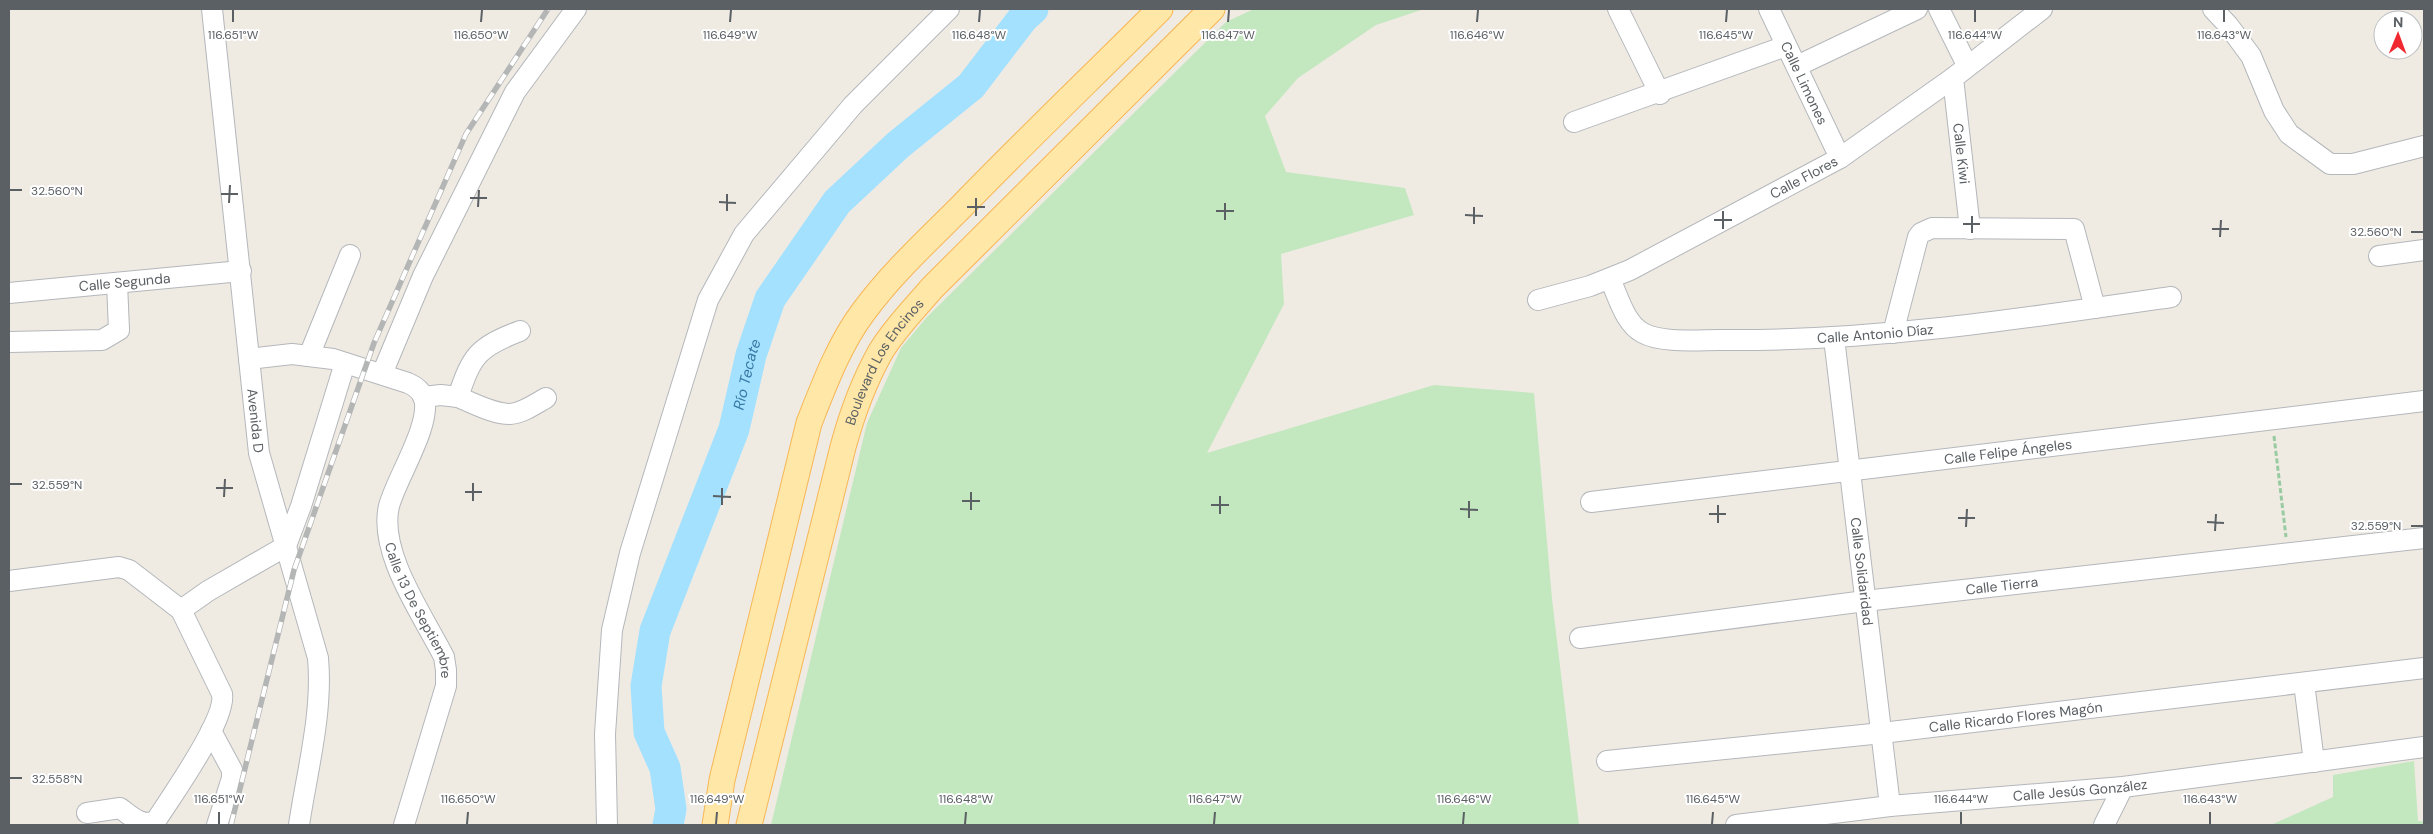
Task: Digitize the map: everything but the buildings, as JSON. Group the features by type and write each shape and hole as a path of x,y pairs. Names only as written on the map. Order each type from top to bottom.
{"main road":[{"path":"715,825 725,771 809,423 844,343 863,312 890,280 1048,118 1160,9"},
{"name":"Boulevard Los Encinos","path":"749,825 843,447 856,405 882,350 898,327 932,288 1212,9"}],"street":[{"name":"Avenida D","path":"212,9 259,453 318,658 320,679 299,825"},
{"path":"382,374 423,276 515,92 576,9"},
{"path":"606,825 605,734 612,630 630,553 708,300 744,234 854,105 949,9"},
{"path":"1618,9 1660,94"},
{"name":"Calle Limones","path":"1768,9 1840,158"},
{"path":"1797,66 1917,9"},
{"name":"Calle Kiwi","path":"1939,9 1960,72 1970,229"},
{"name":"Calle Flores","path":"1538,300 1610,279 1840,158 1960,72 2042,9"},
{"path":"2213,9 2228,25 2250,56 2274,110 2289,134 2330,164 2354,164 2424,146"},
{"path":"1574,122 1660,94 1786,46"},
{"path":"1893,333 1920,232 1932,228 2074,229 2095,308"},
{"path":"2379,256 2424,250"},
{"path":"309,356 350,255"},
{"name":"Calle Segunda","path":"9,293 241,271"},
{"name":"Calle Antonio Díaz","path":"1610,279 1626,316 1634,327 1643,334 1677,339 1761,341 1893,333 2171,297"},
{"path":"9,342 102,340 119,330 118,283"},
{"path":"458,397 468,368 480,351 493,341 520,331"},
{"name":"Calle Solidaridad","path":"1834,338 1890,806"},
{"path":"249,359 292,354 345,363 408,382 417,388 423,397 441,394 458,397 491,410 510,414 526,409 546,398"},
{"path":"182,610 208,591 286,546 301,506 345,363"},
{"name":"Calle 13 De Septiembre","path":"404,825 446,686 444,657 397,564 387,526 389,506 422,425 425,406 423,397"},
{"name":"Calle Felipe Ángeles","path":"1592,502 2424,401"},
{"name":"Calle Tierra","path":"1580,638 1865,601 2424,538"},
{"path":"9,581 120,567 129,570 182,610 222,694 222,708 212,731 155,822 148,824 140,823 120,808 87,813"},
{"name":"Calle Ricardo Flores Magón","path":"1607,761 1882,733 2424,668"},
{"path":"2304,682 2314,762"},
{"path":"212,731 232,770 232,778 217,825"},
{"name":"Calle Jesús González","path":"1736,825 1890,806 2123,787 2424,747"},
{"path":"2104,825 2123,787"}],"path":[{"path":"2272,420 2287,553"}],"green space":[{"path":"1254,9 1424,9 1376,25 1298,78 1265,116 1286,172 1405,188 1414,215 1281,254 1284,304 1207,453 1434,385 1534,393 1552,599 1579,825 771,825 867,423 901,348 927,317 1226,22"},
{"path":"2414,761 2418,821 2424,821 2424,825 2271,825 2333,797 2333,775"}],"waterway":[{"name":"Río Tecate","path":"668,825 671,809 665,768 649,732 646,686 655,631 734,429 751,355 770,299 837,202 898,145 971,86 1023,18 1033,9"}],"railway":[{"path":"231,825 294,570 374,343 466,134 548,9"}]}
